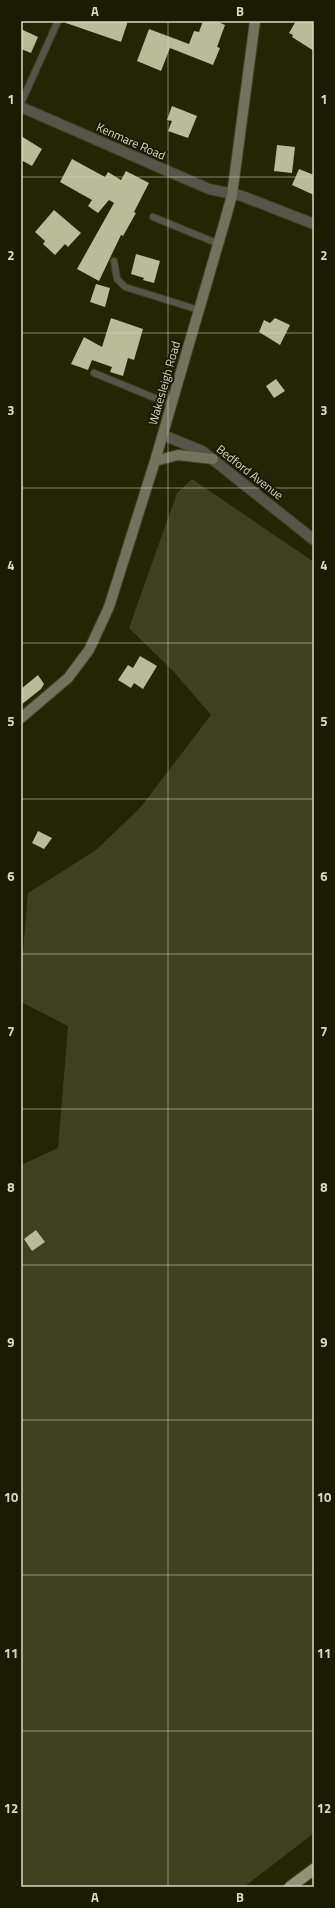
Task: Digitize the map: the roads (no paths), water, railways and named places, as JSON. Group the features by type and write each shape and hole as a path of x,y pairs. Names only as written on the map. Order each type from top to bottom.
{"highway":[{"path":"290,1887 314,1869"}],"main road":[{"name":"Wakesleigh Road","path":"21,718 68,678 89,650 109,607 163,435 232,195 255,21"},
{"path":"155,461 178,455 213,459"}],"street":[{"name":"Kenmare Road","path":"21,107 209,189 251,199 314,224"},
{"name":"Bedford Avenue","path":"163,435 195,447 213,459 314,540"}],"lane":[{"path":"21,104 58,21"},
{"path":"153,217 219,244"},
{"path":"114,261 117,279 125,288 199,310"},
{"path":"94,373 172,404"}]}
